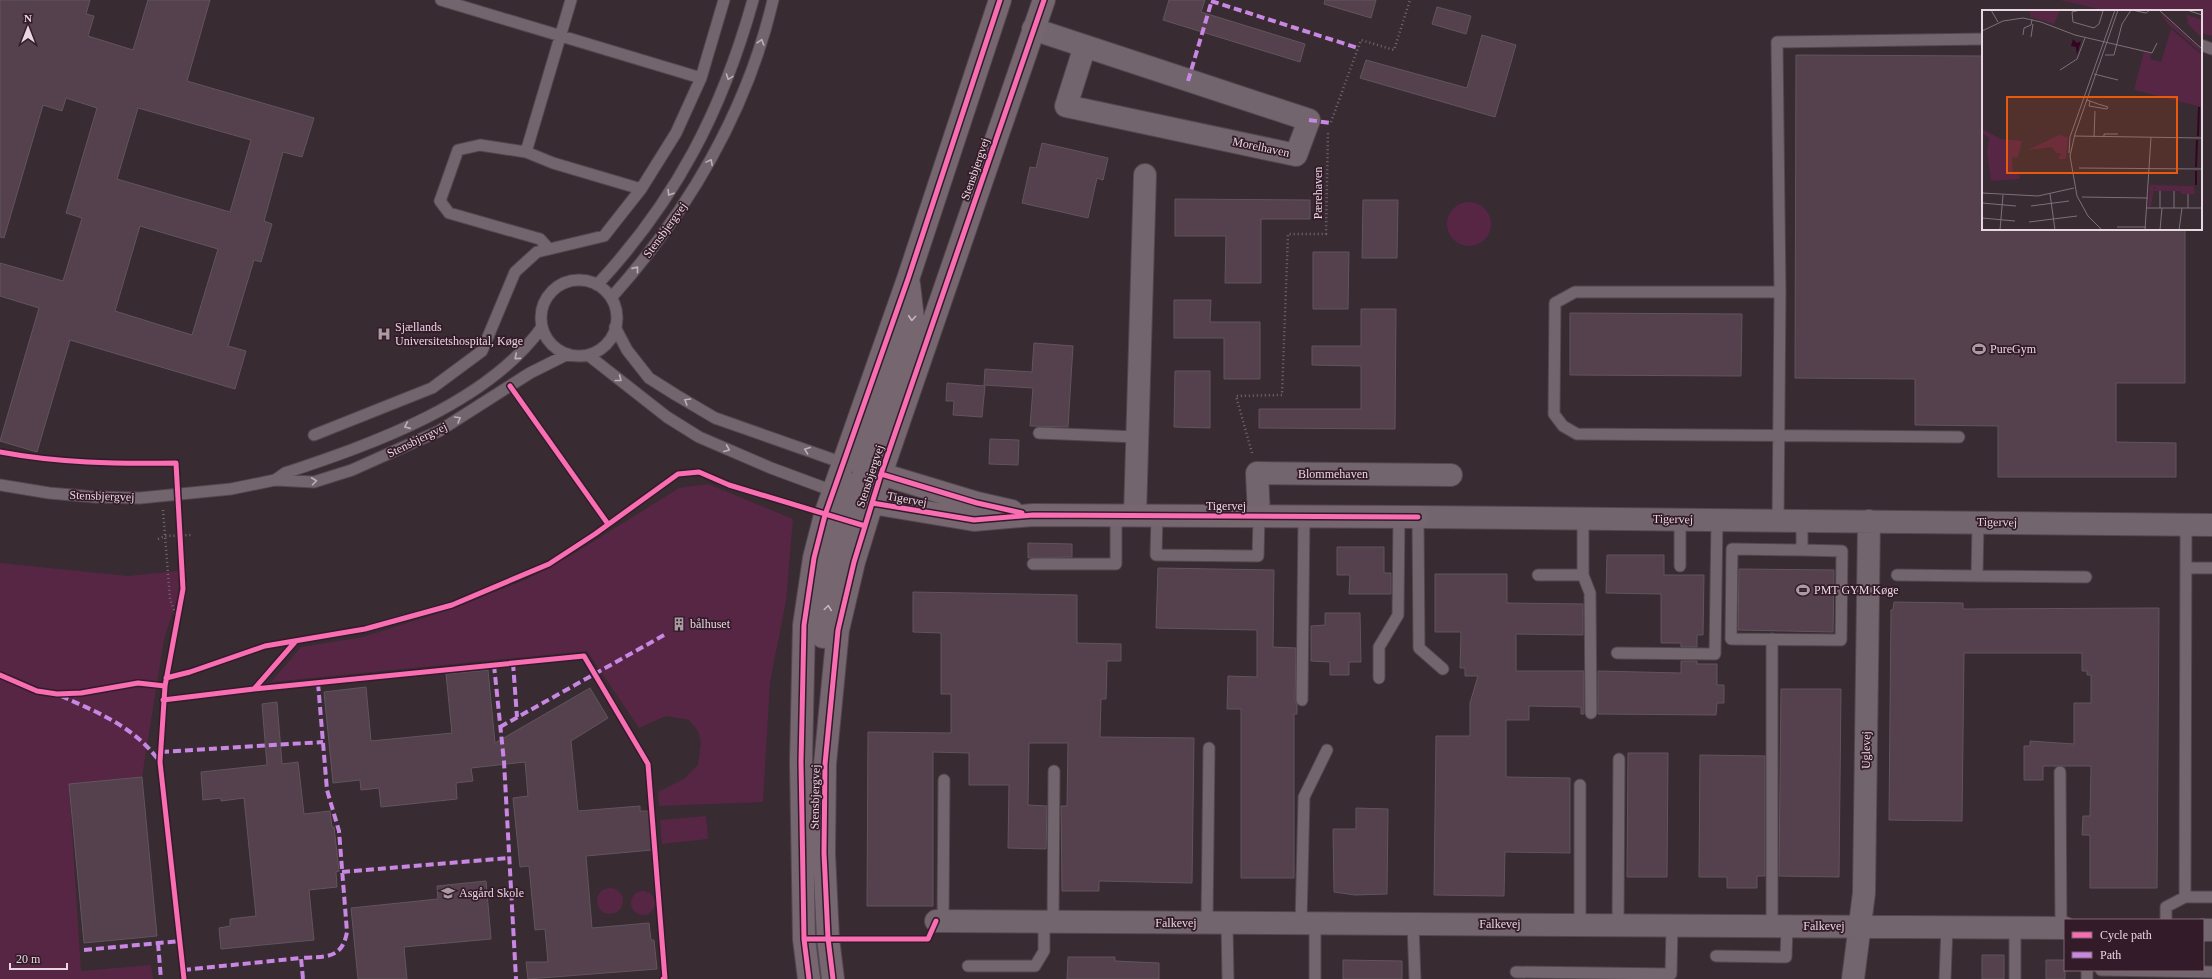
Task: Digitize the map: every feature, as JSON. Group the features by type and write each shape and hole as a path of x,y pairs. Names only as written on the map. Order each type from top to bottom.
{"street":[{"name":"Stensbjergvej","path":"833,979 828,938 824,853 825,764 838,630 854,562 853,497 863,469 908,279 1000,0"},
{"name":"Stensbjergvej","path":"809,979 804,939 802,852 804,625 814,558 853,497 1044,0"},
{"name":"Morelhaven","path":"1033,29 1085,46 1309,120 1296,155 1066,106 1085,46"},
{"path":"1125,515 1137,437 1145,175"},
{"name":"Tigervej","path":"863,469 976,503 1033,516"},
{"name":"Blommehaven","path":"1258,473 1451,475"},
{"path":"1258,473 1259,516"},
{"name":"Tigervej","path":"853,497 974,520 1033,516 1125,515 1802,520 2212,525"},
{"name":"Uglevej","path":"1853,979 1864,893 1869,521"},
{"name":"Falkevej","path":"940,921 2063,928"}],"lane":[{"path":"442,0 701,78"},
{"path":"526,152 571,0"},
{"path":"314,435 432,388 482,351 515,272 537,252 604,236 641,189 676,133 701,78 724,0"},
{"name":"Stensbjergvej","path":"597,285 641,234 690,160 727,81 753,0"},
{"name":"Stensbjergvej","path":"611,298 656,245 682,208 706,169 745,88 760,46 773,0"},
{"path":"1778,520 1780,292 1777,42 1982,39"},
{"path":"2202,45 2212,49"},
{"path":"550,249 540,239 449,213 440,201 458,150 480,145 526,152 553,163 641,189"},
{"path":"578,280 588,281 597,285 611,298 615,307 615,327 606,345 588,354 568,354 551,344 542,327 541,318 546,299 560,285 578,280"},
{"path":"1780,292 1575,292 1555,304 1554,414 1563,426 1577,434 1959,437"},
{"name":"Stensbjergvej","path":"275,480 285,473 371,442 428,417 498,372 527,348 542,327"},
{"path":"615,327 627,350 649,378 715,418 863,469"},
{"name":"Stensbjergvej","path":"0,485 49,493 95,497 162,496 231,489 275,480 314,482 352,470 439,430 530,373 568,354"},
{"path":"588,354 667,417 699,437 771,468 853,497"},
{"path":"1039,433 1137,437"},
{"path":"1033,564 1116,564 1125,515"},
{"path":"1157,516 1156,555 1258,556 1259,516"},
{"path":"1302,700 1304,516"},
{"path":"1408,517 1419,648 1443,669"},
{"path":"1379,678 1379,647 1398,615 1408,517"},
{"path":"1583,518 1583,575 1590,593 1591,713"},
{"path":"1680,519 1680,566"},
{"path":"1618,653 1715,654 1717,520"},
{"path":"1802,520 1802,550"},
{"path":"1976,576 1978,522"},
{"path":"2185,897 2186,525"},
{"path":"1732,549 1802,550 1842,551 1841,640 1731,639 1732,549"},
{"path":"2186,568 2212,568"},
{"path":"1538,575 1583,575"},
{"path":"1897,575 2086,577"},
{"path":"1716,956 1786,957 1780,926 1772,639"},
{"path":"1208,748 1217,923 1228,979"},
{"path":"1315,979 1308,923 1304,797 1327,750"},
{"path":"1618,759 1618,925"},
{"path":"968,966 1035,966 1044,951 1049,922 1054,771"},
{"path":"2060,772 2063,928"},
{"path":"940,921 944,780"},
{"path":"1580,785 1580,925"},
{"path":"2166,919 2166,907 2185,897 2212,897"},
{"path":"1413,924 1415,979"},
{"path":"1516,972 1671,974 1672,925"},
{"path":"1945,979 1947,927"},
{"path":"2015,928 2015,979"},
{"path":"2156,971 2212,972"}],"path":[{"path":"162,496 170,599 177,618"},
{"path":"180,526 182,542"},
{"path":"158,539 165,536 181,534 190,535"},
{"path":"176,624 180,603"}],"shaded area":[{"path":"2060,0 2212,0 2212,36 2202,33 2202,10 2103,10"},
{"path":"1469,202 1481,206 1487,212 1491,224 1487,236 1481,242 1469,246 1457,242 1451,236 1447,224 1451,212 1457,206"},
{"path":"708,484 793,519 786,601 770,682 763,802 659,806 658,792 684,779 698,765 701,743 698,731 689,720 666,716 639,728 587,651 271,682 301,647 363,637 452,609 527,579 575,553 679,488"},
{"path":"0,563 128,576 187,570 164,639 142,777 69,784 81,971 151,965 153,979 0,979"},
{"path":"706,816 708,839 662,844 660,820"},
{"path":"610,888 619,892 623,901 619,910 610,914 601,910 597,901 601,892"},
{"path":"643,891 652,894 655,903 652,912 643,915 634,912 631,903 634,894"}],"building":[{"path":"0,0 90,0 86,14 94,16 88,36 133,50 148,0 210,0 187,81 314,118 302,157 283,152 264,221 272,224 261,262 254,260 228,346 246,351 235,389 70,340 37,452 0,441 39,308 0,296 0,263 63,281 82,218 66,213 97,108 66,98 62,111 43,105 4,238 0,237","holes":["138,108 251,140 230,212 117,179","140,226 218,249 192,335 115,311"]},
{"path":"1169,0 1205,0 1201,12 1305,44 1300,62 1163,20"},
{"path":"1325,0 1376,0 1371,18 1324,4"},
{"path":"1437,7 1471,16 1466,34 1432,24"},
{"path":"1482,35 1516,45 1495,117 1360,78 1366,60 1467,88"},
{"path":"1796,55 1982,56 1982,230 2185,230 2185,383 2116,383 2116,442 2176,443 2176,477 1998,477 1998,426 1915,425 1915,379 1795,378"},
{"path":"1042,143 1108,158 1103,180 1097,178 1088,218 1022,203 1030,167 1036,168"},
{"path":"1175,199 1310,200 1310,219 1261,219 1261,283 1225,283 1226,236 1175,236"},
{"path":"1363,200 1398,200 1397,258 1362,258"},
{"path":"1313,252 1349,252 1348,309 1313,309"},
{"path":"1174,300 1211,300 1210,322 1260,322 1260,379 1224,379 1224,338 1174,338"},
{"path":"1361,309 1396,309 1395,429 1259,428 1259,409 1361,409 1361,366 1312,365 1312,346 1361,346"},
{"path":"1570,313 1742,314 1741,376 1570,375"},
{"path":"1034,343 1073,346 1068,427 1030,426 1033,388 984,385 985,369 1032,372"},
{"path":"1175,371 1210,371 1210,428 1174,427"},
{"path":"947,383 985,386 982,417 953,415 954,401 946,401"},
{"path":"990,439 1019,440 1018,465 989,464"},
{"path":"1028,543 1072,544 1072,557 1028,558"},
{"path":"1337,547 1384,547 1384,573 1391,573 1391,594 1349,594 1350,575 1337,575"},
{"path":"1607,555 1664,555 1664,575 1704,575 1703,635 1697,635 1697,647 1681,647 1681,643 1661,643 1661,594 1606,593"},
{"path":"1158,568 1274,570 1273,647 1296,648 1295,700 1297,705 1297,714 1294,714 1294,878 1241,878 1241,709 1227,709 1228,676 1257,677 1257,630 1156,628"},
{"path":"1739,569 1834,570 1833,632 1738,630"},
{"path":"1435,574 1507,574 1507,603 1583,604 1583,635 1516,634 1516,671 1584,671 1584,714 1581,714 1581,707 1529,706 1529,720 1506,720 1506,777 1570,778 1570,853 1505,852 1504,896 1434,895 1436,736 1470,736 1470,703 1478,676 1465,676 1465,668 1460,668 1461,632 1435,632"},
{"path":"913,592 1077,595 1077,643 1121,644 1121,661 1107,661 1106,699 1101,699 1100,737 1194,738 1192,883 1099,881 1099,891 1062,891 1061,806 1067,806 1068,743 1029,743 1028,805 1047,806 1046,849 1008,848 1009,785 969,785 969,753 933,752 933,906 867,906 868,732 951,733 951,694 941,694 941,633 913,632"},
{"path":"1894,602 1963,603 1963,609 2159,608 2157,888 2090,888 2090,835 2082,835 2083,816 2090,816 2091,766 2043,766 2043,780 2024,780 2024,746 2030,746 2030,741 2074,744 2074,703 2091,703 2091,675 2087,675 2087,671 2082,671 2082,653 1964,653 1962,821 1889,820 1891,610 1893,610"},
{"path":"1325,613 1360,613 1361,662 1349,662 1349,675 1330,675 1330,662 1311,661 1311,626 1325,625"},
{"path":"1681,661 1697,661 1697,664 1717,664 1717,685 1724,685 1724,703 1717,703 1716,715 1598,714 1598,671 1681,673"},
{"path":"488,670 495,743 590,688 608,718 571,741 578,811 640,806 640,811 648,811 652,850 586,856 592,928 649,923 651,940 654,940 657,969 528,979 526,962 548,962 545,929 535,930 529,866 520,867 513,798 528,796 525,762 471,768 473,781 456,783 457,799 381,807 379,788 361,790 360,780 333,783 324,692 366,687 371,741 452,733 446,674"},
{"path":"1781,689 1841,689 1839,877 1779,876"},
{"path":"277,702 282,764 298,762 304,814 330,811 332,827 334,827 339,871 336,872 337,887 309,890 314,940 221,949 219,928 230,926 230,919 256,916 244,798 221,801 221,798 203,800 201,772 267,765 262,704"},
{"path":"1628,753 1668,753 1667,877 1627,877"},
{"path":"1700,755 1765,756 1765,876 1757,876 1757,888 1727,888 1727,877 1699,877"},
{"path":"142,777 157,936 84,943 69,784"},
{"path":"1356,808 1388,809 1387,894 1355,895 1334,892 1333,829 1356,829"},
{"path":"486,881 491,939 404,947 407,979 358,979 351,908 438,899 437,886"},
{"path":"1982,955 2004,955 2004,979 1982,979"},
{"path":"1068,957 1115,957 1115,961 1159,963 1159,979 1067,979"},
{"path":"1343,960 1402,961 1402,979 1343,979"},
{"path":"2046,960 2064,960 2065,979 2046,979"}],"marked path":[{"path":"1188,81 1212,0"},
{"path":"1211,1 1358,48"},
{"path":"1309,120 1330,123"},
{"path":"500,727 666,634"},
{"path":"513,663 517,717"},
{"path":"494,665 504,762 516,979"},
{"path":"303,979 301,958 325,956 337,952 345,941 347,932 339,831 327,790 318,683"},
{"path":"61,696 102,715 127,730 139,739 159,761"},
{"path":"161,752 323,742"},
{"path":"342,872 509,858"},
{"path":"84,950 180,941"},
{"path":"158,943 161,979"},
{"path":"183,970 301,958"}],"cycle path":[{"path":"809,979 804,939 801,762 804,625 814,558 825,515 908,279 1000,0"},
{"path":"833,979 828,938 824,853 825,764 838,630 854,562 881,474 1044,0"},
{"path":"510,386 608,524"},
{"path":"0,452 65,461 176,463 183,589 165,686 160,762 184,979"},
{"path":"166,678 190,672 265,646 365,629 452,605 549,564 595,534 678,474 699,472 729,485 865,526"},
{"path":"881,474 977,503 1022,513"},
{"path":"872,503 974,520 1033,515 1418,517"},
{"path":"295,642 254,689 584,656 648,764 665,979 663,979"},
{"path":"0,675 37,691 57,694 81,693 138,683 165,686"},
{"path":"163,700 254,689"},
{"path":"804,939 928,939 936,921"}],"place":[{"name":"Sjællands Universitetshospital, Køge","path":"384,334"},
{"name":"PureGym","path":"1979,349"},
{"name":"PMT GYM Køge","path":"1803,590"},
{"name":"bålhuset","path":"679,624"},
{"name":"Asgård Skole","path":"448,893"}]}
